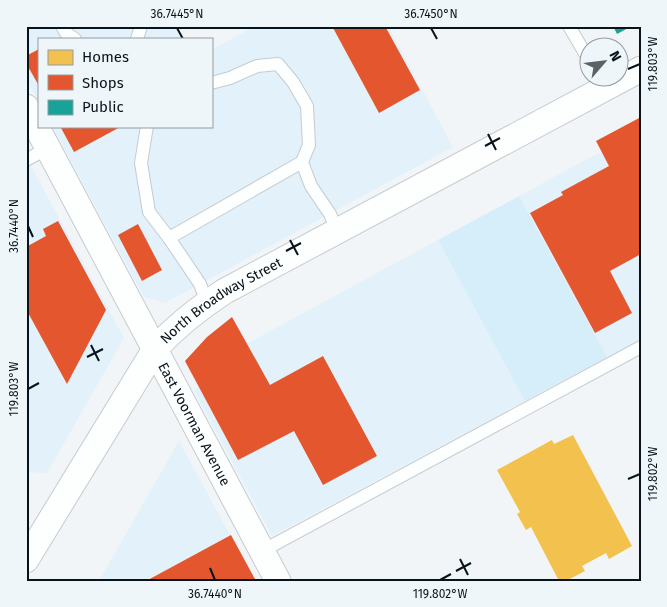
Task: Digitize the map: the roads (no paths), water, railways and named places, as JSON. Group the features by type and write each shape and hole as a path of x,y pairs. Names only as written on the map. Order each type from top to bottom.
{"street":[{"name":"North Broadway Street","path":"26,560 155,349 169,334 225,291 337,231 592,88"},
{"name":"East Voorman Avenue","path":"26,107 278,581"}],"lane":[{"path":"62,26 66,33 74,38"},
{"path":"137,38 141,26"},
{"path":"569,26 580,45"},
{"path":"169,238 302,162 309,145 307,106 294,82 278,64 257,66 230,78 212,83"},
{"path":"147,128 141,163 149,212 200,284 207,303"},
{"path":"26,160 48,148"},
{"path":"302,162 311,186 330,214 337,231"},
{"path":"262,551 641,347"}]}
